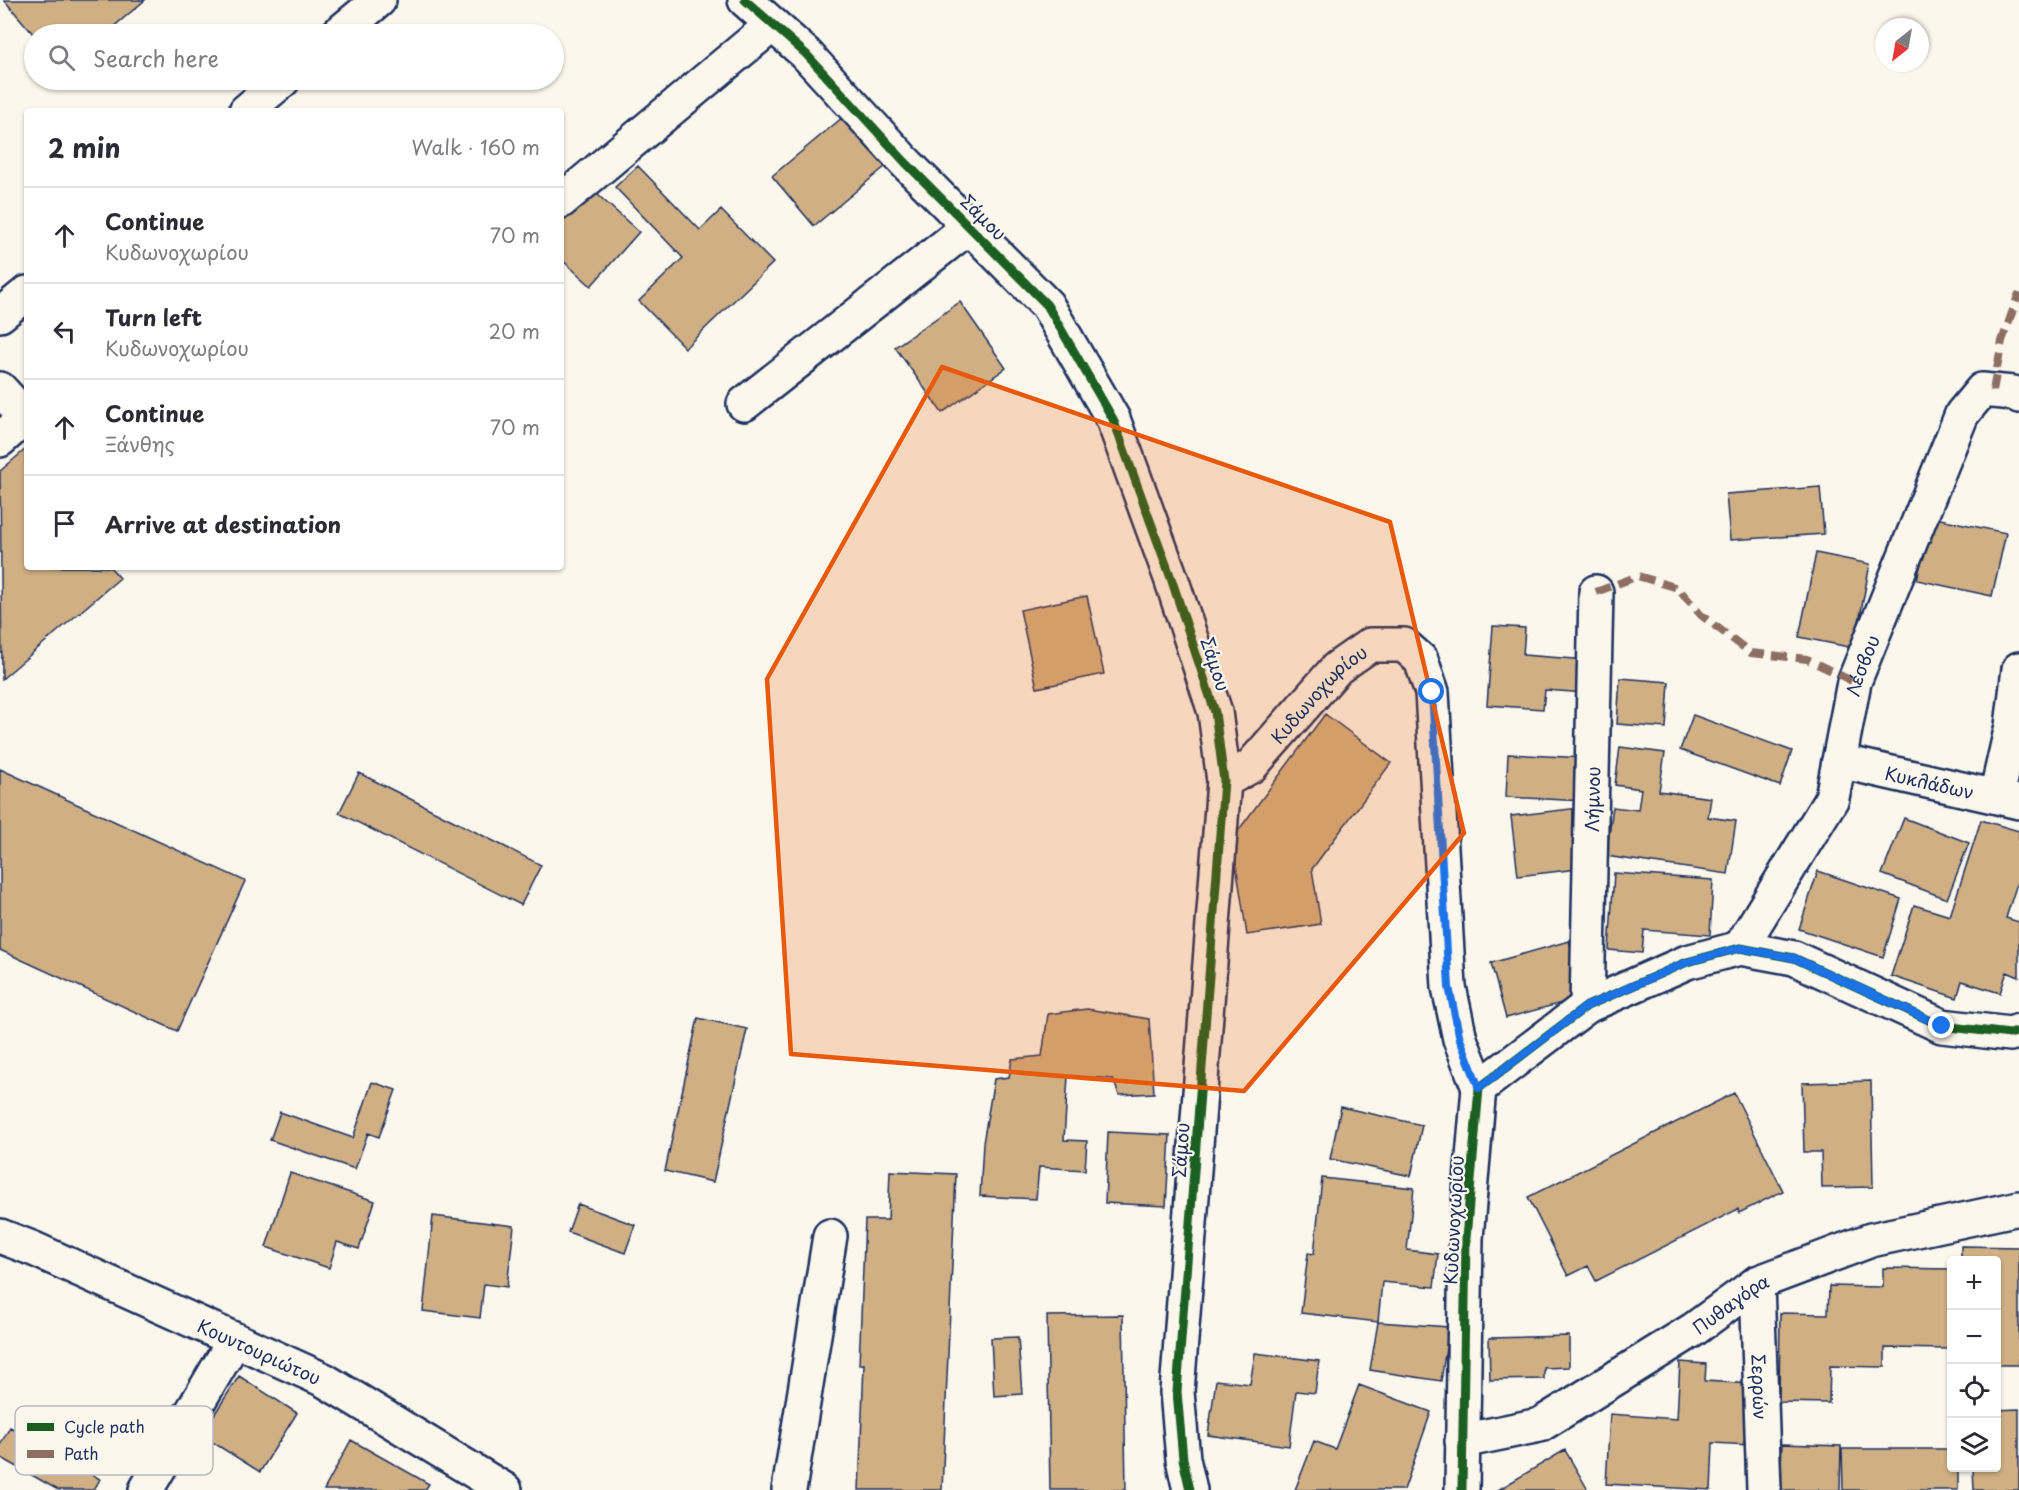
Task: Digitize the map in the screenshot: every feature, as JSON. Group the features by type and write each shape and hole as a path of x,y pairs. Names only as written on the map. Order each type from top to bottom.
{"street":[{"path":"350,24 379,0"},
{"name":"Σάμου","path":"745,0 806,54 905,162 1047,305 1113,419 1171,578 1215,712 1224,781 1177,1392 1183,1459 1190,1490"},
{"path":"564,198 772,25"},
{"path":"250,108 272,90"},
{"path":"744,404 969,226"},
{"path":"0,315 24,295"},
{"path":"0,389 24,415"},
{"name":"Λέσβου","path":"1740,948 1832,798 1854,682 1962,414 1983,390 2006,394"},
{"path":"0,440 24,419"},
{"name":"Λήμνου","path":"1587,1006 1596,592"},
{"name":"Κυδωνοχωρίου","path":"1224,781 1251,766 1337,668 1370,645 1404,645 1421,660 1432,692 1449,987 1460,1039 1479,1088 1466,1238 1462,1490"},
{"path":"2008,799 2012,726 2019,669"},
{"name":"Κυκλάδων","path":"1839,761 2008,799"},
{"path":"1479,1088 1587,1006 1687,962 1740,948 1794,958 1942,1026 2010,1034 2019,1031"},
{"name":"Πυθαγόρα","path":"1462,1441 1540,1425 1693,1330 1757,1283 1871,1240 2019,1208"},
{"name":"Κουντουριώτου","path":"0,1236 34,1249 324,1380 505,1490"},
{"path":"789,1490 830,1236"},
{"name":"Σερρών","path":"1757,1283 1764,1490"},
{"path":"196,1406 234,1341"},
{"path":"146,1490 155,1475"}],"highlighted area":[{"path":"942,367 1390,522 1464,833 1244,1091 791,1054 767,679"}],"building":[{"path":"4,0 145,0 117,24 25,24"},
{"path":"843,117 886,166 814,226 772,176"},
{"path":"638,166 700,230 721,210 773,263 685,348 639,301 683,258 615,187"},
{"path":"589,187 639,232 591,286 564,262 564,215"},
{"path":"960,302 1006,368 942,413 895,347"},
{"path":"24,451 24,570 113,570 120,578 2,679 0,471"},
{"path":"1820,487 1824,534 1730,540 1726,494"},
{"path":"1931,517 2006,533 1992,596 1917,580"},
{"path":"1816,553 1870,564 1854,648 1799,637"},
{"path":"1087,596 1104,674 1037,688 1020,610"},
{"path":"1493,626 1525,628 1523,655 1588,660 1586,693 1545,690 1543,709 1487,705"},
{"path":"1620,678 1669,682 1666,728 1617,724"},
{"path":"1325,714 1391,763 1312,869 1321,924 1247,935 1232,839"},
{"path":"1693,715 1792,751 1780,786 1680,750"},
{"path":"1620,747 1665,753 1659,791 1711,798 1708,817 1736,821 1728,874 1606,856 1613,807 1638,810 1641,789 1615,785"},
{"path":"1508,754 1585,758 1583,801 1506,797"},
{"path":"0,769 245,881 177,1031 0,950"},
{"path":"359,773 541,865 521,905 339,813"},
{"path":"1579,808 1586,868 1518,876 1511,816"},
{"path":"1904,818 1969,843 1947,899 1882,874"},
{"path":"1981,820 2019,831 2019,877 2006,918 2019,922 2019,977 2007,972 2000,993 1962,981 1957,998 1891,976 1914,905 1950,916"},
{"path":"1818,871 1901,899 1883,957 1799,929"},
{"path":"1614,873 1713,880 1710,935 1644,930 1642,953 1609,950"},
{"path":"1569,941 1584,997 1506,1018 1491,963"},
{"path":"1087,1009 1149,1019 1154,1093 1119,1095 1113,1079 1068,1076 1064,1140 1087,1141 1085,1170 1039,1167 1036,1199 980,1196 983,1143 994,1079 1009,1077 1012,1059 1042,1056 1048,1014"},
{"path":"698,1018 747,1029 713,1182 665,1171"},
{"path":"1871,1081 1873,1187 1822,1188 1821,1152 1804,1152 1802,1083"},
{"path":"372,1082 396,1090 379,1137 368,1133 355,1169 270,1140 280,1112 353,1138"},
{"path":"1734,1093 1783,1191 1739,1213 1738,1209 1596,1281 1588,1266 1568,1276 1528,1197"},
{"path":"1341,1107 1422,1125 1411,1176 1330,1159"},
{"path":"1108,1132 1170,1135 1166,1206 1105,1203"},
{"path":"890,1171 956,1174 942,1490 859,1490 864,1364 859,1365 865,1220 888,1220"},
{"path":"290,1173 375,1201 359,1249 337,1242 329,1268 266,1247"},
{"path":"1322,1178 1414,1188 1407,1250 1438,1254 1434,1287 1382,1282 1378,1322 1301,1313 1308,1253 1314,1254"},
{"path":"578,1204 635,1225 625,1253 568,1232"},
{"path":"433,1216 514,1226 507,1287 484,1284 480,1318 423,1311"},
{"path":"1961,1246 2019,1247 2019,1365 2001,1365 2001,1256 1961,1256"},
{"path":"1883,1268 1947,1269 1947,1349 1885,1348 1885,1367 1830,1366 1829,1403 1779,1402 1780,1313 1828,1314 1829,1286 1883,1287"},
{"path":"1123,1315 1126,1490 1050,1490 1047,1316"},
{"path":"1378,1322 1449,1327 1441,1381 1370,1370"},
{"path":"1569,1336 1569,1367 1544,1368 1544,1379 1490,1380 1489,1338"},
{"path":"1018,1337 1022,1394 994,1396 991,1338"},
{"path":"1255,1353 1319,1361 1315,1393 1296,1391 1289,1446 1208,1435 1216,1380 1250,1384"},
{"path":"1680,1362 1706,1364 1705,1381 1753,1384 1749,1445 1713,1443 1711,1490 1606,1484 1610,1414 1677,1419"},
{"path":"239,1376 297,1413 260,1472 213,1443 213,1416"},
{"path":"1359,1385 1431,1412 1404,1490 1295,1490 1314,1441 1335,1449"},
{"path":"2019,1409 2019,1490 1974,1490 1973,1472 2001,1472 2001,1410"},
{"path":"10,1427 15,1430 15,1466 0,1457 0,1445"},
{"path":"351,1440 429,1484 425,1490 324,1490"},
{"path":"1782,1444 1841,1446 1840,1490 1780,1490"},
{"path":"1842,1449 1947,1449 1947,1472 1958,1472 1958,1490 1843,1490"},
{"path":"1565,1450 1588,1490 1498,1490"},
{"path":"32,1475 93,1475 100,1479 94,1490 58,1490"}],"marked path":[{"path":"1993,391 2002,341 2019,293"},
{"path":"1596,592 1638,576 1678,588 1701,615 1751,653 1807,659 1854,682"}],"cycle path":[{"path":"745,0 806,54 905,162 1047,305 1113,419 1171,578 1215,712 1224,781 1177,1392 1183,1459 1190,1490"},
{"path":"1462,1490 1466,1238 1479,1088 1587,1006 1687,962 1740,948 1794,958 1942,1026 2010,1034 2019,1031"}],"route":[{"path":"1432,692 1449,987 1460,1039 1479,1088 1587,1006 1687,962 1740,948 1794,958 1942,1026"}]}
